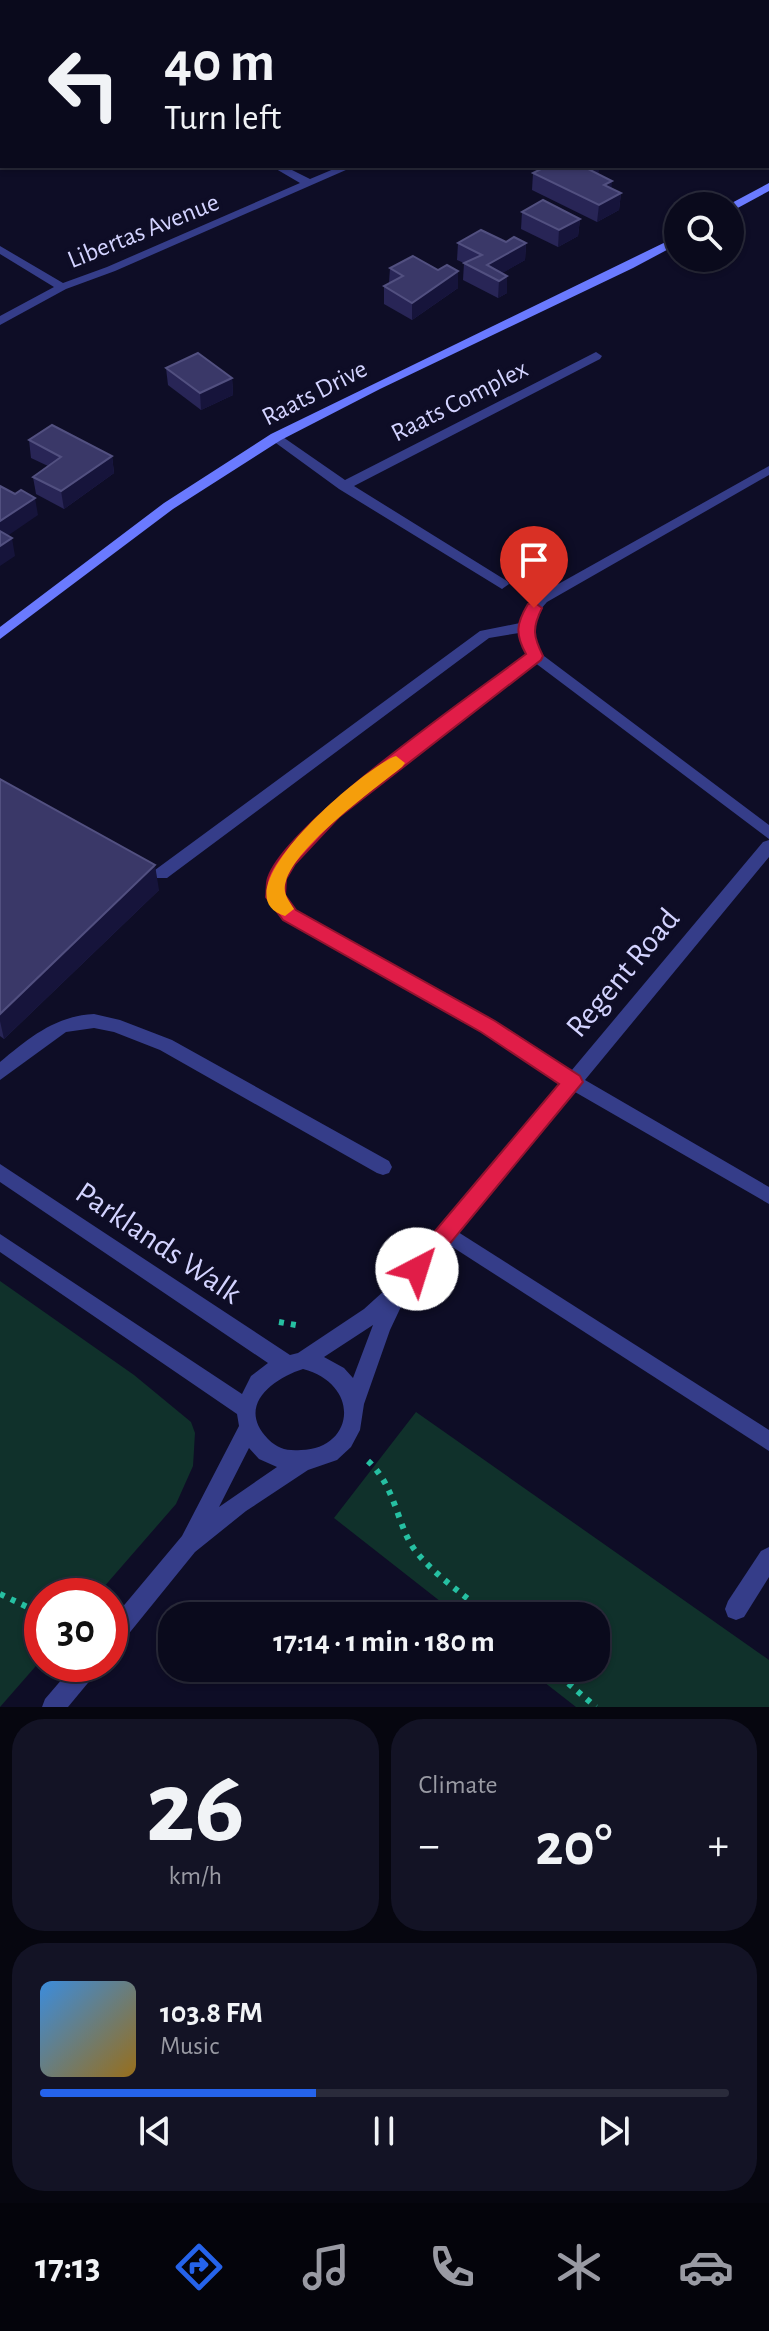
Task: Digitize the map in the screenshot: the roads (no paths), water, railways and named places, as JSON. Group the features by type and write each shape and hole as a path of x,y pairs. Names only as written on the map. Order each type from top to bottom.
{"street":[{"path":"280,168 310,184"},
{"name":"Libertas Avenue","path":"0,321 62,287 346,168"},
{"path":"744,200 769,186"},
{"name":"Raats Drive","path":"0,634 167,507 275,438 664,246"},
{"path":"0,249 62,287"},
{"name":"Raats Complex","path":"344,486 596,356"},
{"path":"275,438 344,486 502,584"},
{"path":"769,470 542,599 528,617 525,627 525,637 535,656 769,833"},
{"path":"161,874 485,634 525,627"},
{"path":"535,656 332,812 288,860 277,879 275,897 290,915 305,925 488,1027 573,1082 769,1196"},
{"name":"Regent Road","path":"294,1362 371,1315 402,1287 769,846"},
{"path":"0,1073 53,1028 74,1021 97,1021 130,1029 166,1045 383,1167"},
{"name":"Parklands Walk","path":"0,1172 294,1362"},
{"path":"447,1233 769,1441"},
{"path":"0,1242 247,1418 256,1443 268,1454 284,1461 302,1462 320,1458 336,1449 347,1436 353,1420 354,1403 348,1386 337,1372 321,1364 294,1362 266,1373 253,1389 247,1418 188,1545"},
{"name":"Regent Road","path":"354,1403 381,1328 402,1287"},
{"path":"128,1617 188,1545 239,1504 302,1462"},
{"path":"736,1609 769,1558"},
{"path":"53,1707 74,1682"}]}
